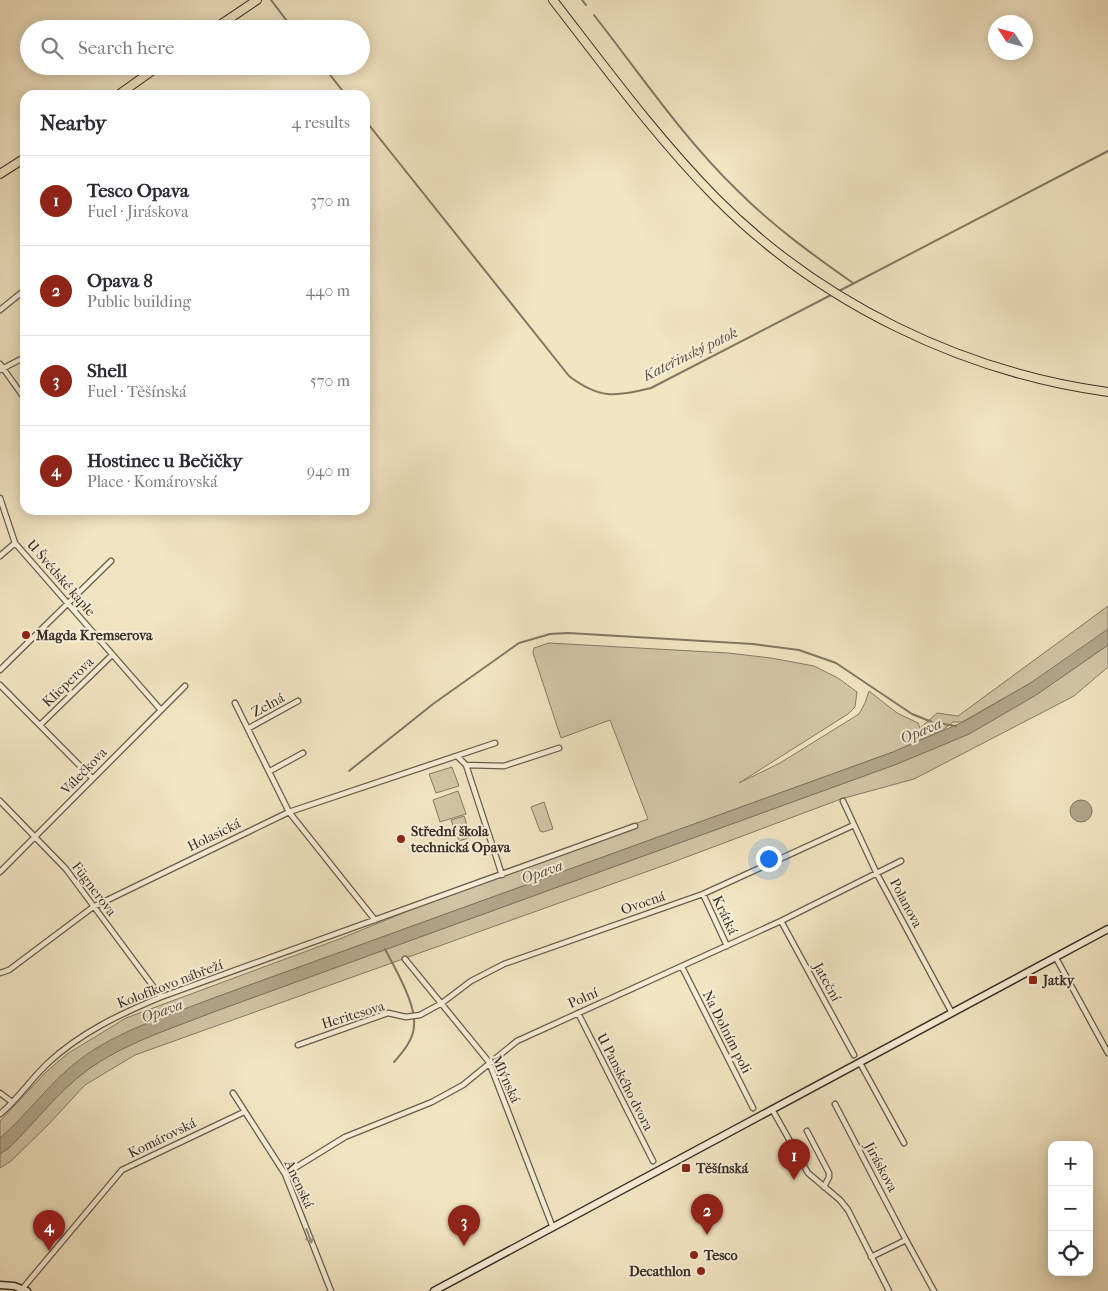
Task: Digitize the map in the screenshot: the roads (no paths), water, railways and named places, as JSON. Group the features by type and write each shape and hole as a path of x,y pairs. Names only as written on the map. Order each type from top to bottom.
{"main road":[{"path":"227,20 257,0"},
{"path":"553,0 667,145 698,180 736,217 775,250 818,282 861,308 926,341 995,368 1044,381 1108,392"},
{"path":"125,90 146,75"},
{"path":"1,172 20,161"}],"street":[{"path":"0,310 20,294"},
{"path":"20,358 1,367 20,392"},
{"name":"U Švédské kaple","path":"0,498 15,543 160,709"},
{"path":"0,556 15,543"},
{"path":"0,670 111,561"},
{"name":"Klicperova","path":"40,725 112,655"},
{"path":"0,685 92,778"},
{"name":"Válečkova","path":"0,872 160,709 185,686"},
{"name":"Zelná","path":"249,728 298,701"},
{"name":"Zelná","path":"235,703 270,770 289,812"},
{"name":"Holasická","path":"0,973 9,970 93,907 289,812 495,744"},
{"path":"466,765 504,766 559,748"},
{"path":"270,770 303,754"},
{"path":"458,757 466,765 502,875"},
{"name":"Fügnerova","path":"0,801 66,869 161,997"},
{"name":"Polanova","path":"843,802 877,874 952,1014"},
{"path":"289,812 375,920"},
{"name":"Ovocná","path":"442,1003 470,981 504,964 703,894 854,825"},
{"name":"Kolofíkovo nábřeží","path":"0,1114 48,1063 66,1047 100,1024 161,997 635,826"},
{"name":"Polní","path":"285,1174 345,1137 432,1102 463,1084 517,1041 781,921 901,861"},
{"name":"Krátká","path":"703,894 727,946"},
{"name":"Jateční","path":"781,921 854,1054"},
{"path":"434,1291 773,1111 1108,929"},
{"path":"1056,958 1108,1053"},
{"name":"Mlýnská","path":"405,959 489,1062 553,1228"},
{"name":"Na Dolním poli","path":"682,967 753,1108"},
{"name":"Heritesova","path":"298,1045 388,1013 406,1017 420,1015 442,1003"},
{"name":"U Panského dvora","path":"578,1013 653,1161"},
{"path":"860,1063 904,1144"},
{"path":"0,1093 12,1102"},
{"name":"Anenská","path":"233,1093 285,1174 330,1291"},
{"name":"Jiráskova","path":"835,1104 934,1291"},
{"path":"773,1111 808,1173 848,1210 890,1291"},
{"name":"Komárovská","path":"25,1290 122,1170 244,1112"},
{"path":"807,1131 828,1173 829,1177 824,1187"},
{"path":"871,1257 906,1240"},
{"path":"0,1285 25,1290"}],"waterway":[{"name":"Kateřinský potok","path":"271,0 286,20"},
{"path":"582,0 586,5"},
{"path":"594,15 663,106 718,171 751,204 779,228 853,283"},
{"name":"Kateřinský potok","path":"330,75 342,90"},
{"name":"Kateřinský potok","path":"370,126 569,376 589,389 608,394 617,394 651,388 833,294"},
{"name":"Kateřinský potok","path":"839,291 1108,151"},
{"name":"Opava","path":"349,771 433,704 519,643 550,634 568,633 753,644 799,650 836,663 912,714 932,722"},
{"name":"Opava","path":"943,724 956,726"},
{"path":"385,949 404,986 414,1016 414,1030 410,1040 394,1062"}],"place":[{"name":"Magda Kremserova","path":"26,635"},
{"name":"Střední škola technická Opava","path":"401,839"},
{"name":"Jatky","path":"1033,980"},
{"name":"Těšínská","path":"686,1168"},
{"name":"Tesco Opava","path":"794,1180"},
{"name":"Opava 8","path":"707,1235"},
{"name":"Shell","path":"464,1246"},
{"name":"Hostinec u Bečičky","path":"49,1251"},
{"name":"Tesco","path":"694,1255"},
{"name":"Decathlon","path":"701,1271"}]}
